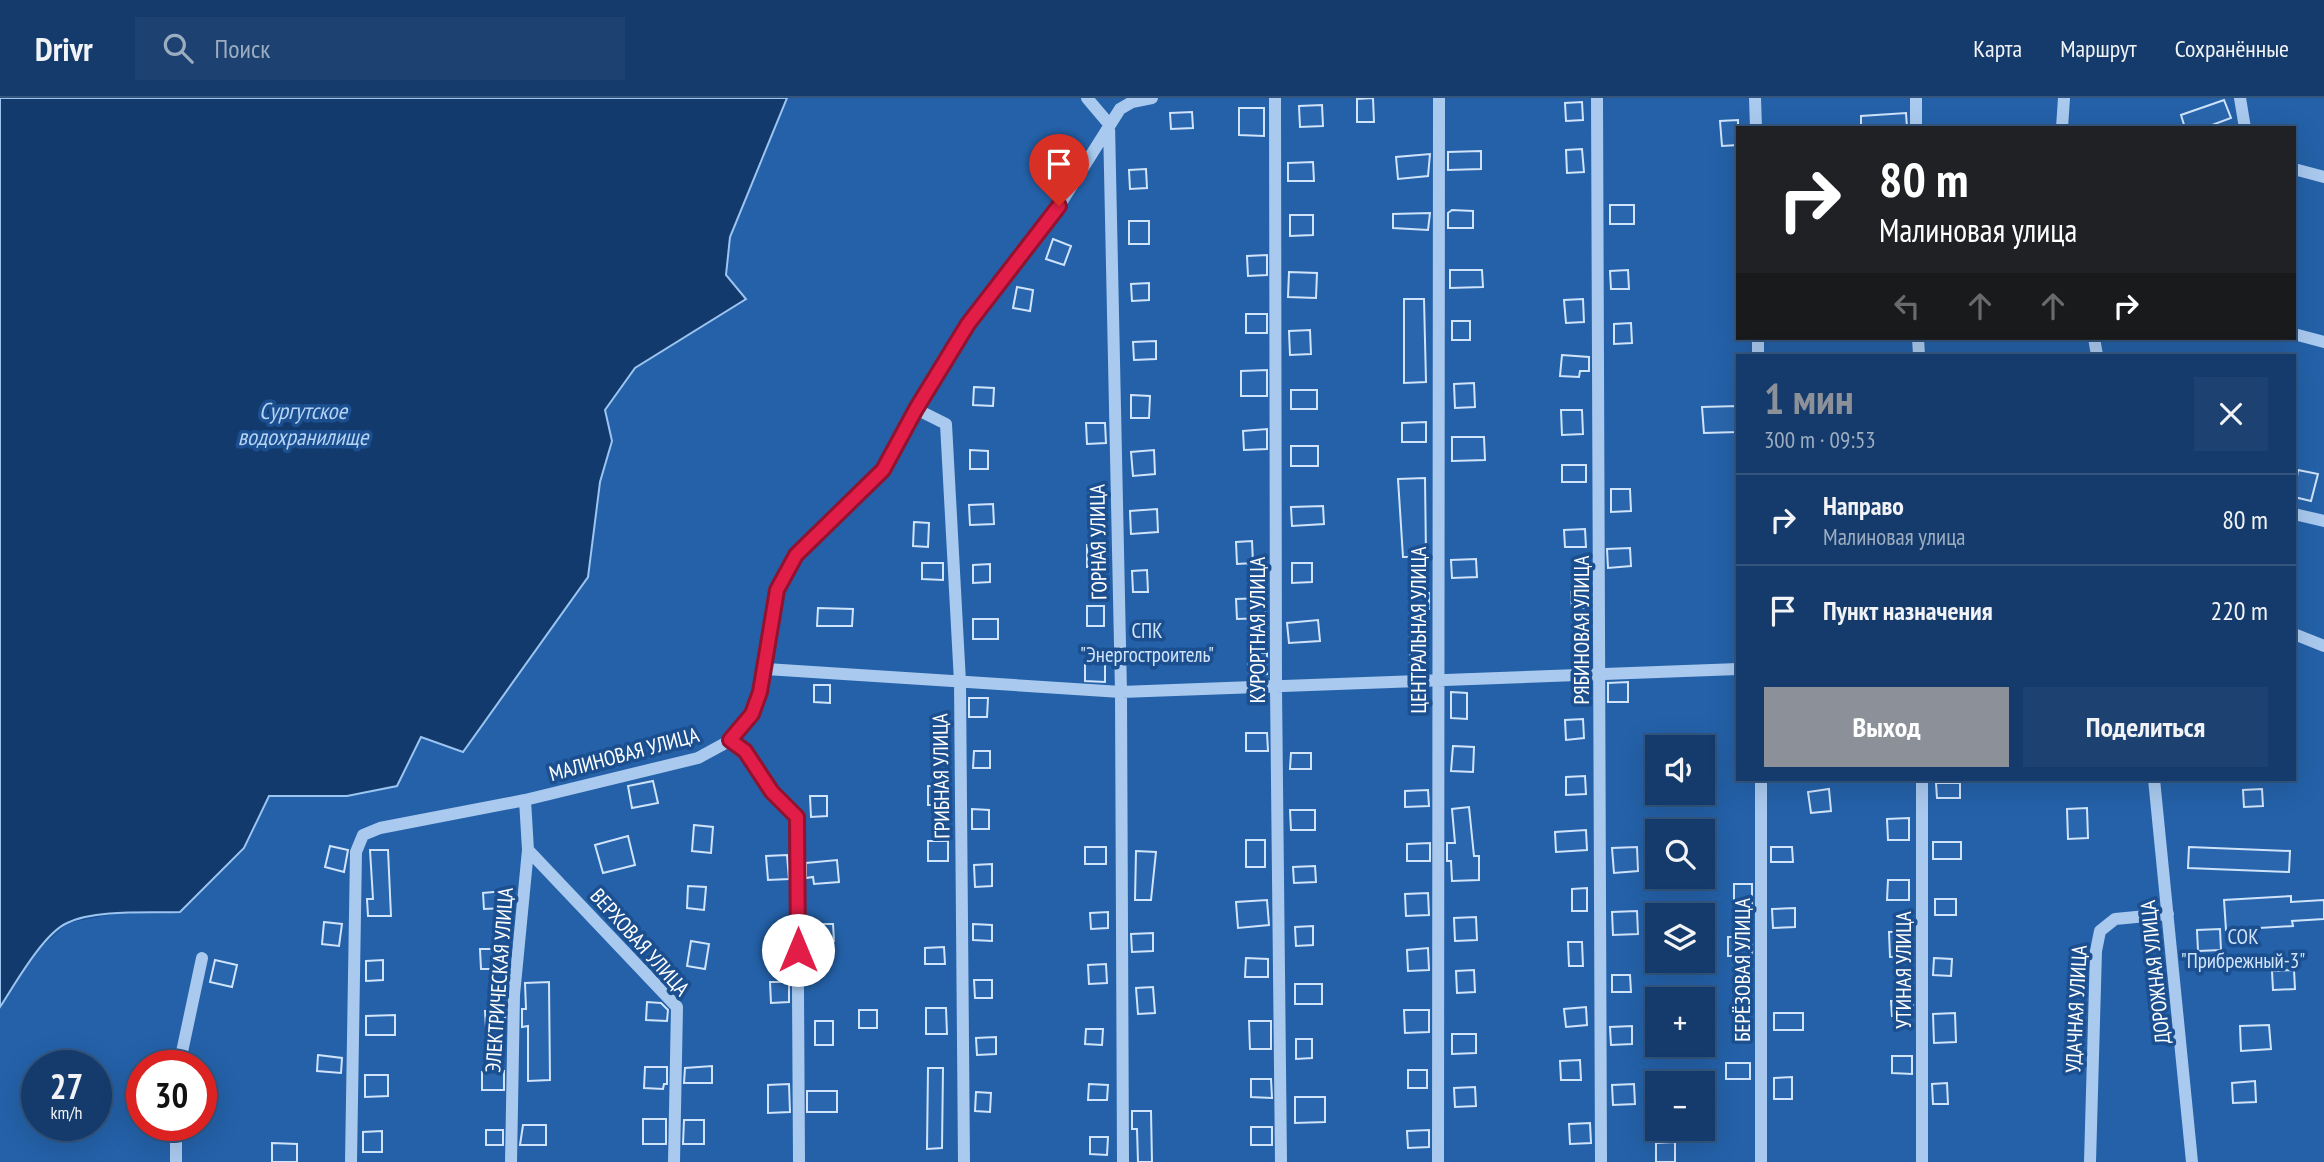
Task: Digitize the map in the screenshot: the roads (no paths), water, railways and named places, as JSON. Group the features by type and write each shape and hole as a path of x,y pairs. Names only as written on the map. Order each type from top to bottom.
{"street":[{"path":"1087,98 1109,124"},
{"name":"МАЛИНОВАЯ УЛИЦА","path":"351,1162 356,852 363,835 380,828 525,800 698,758 730,740 752,714 766,669 777,590 791,564 808,540 865,491 883,470 916,409 968,324 1059,206 1109,124 1126,106 1152,98"},
{"name":"КУРОРТНАЯ УЛИЦА","path":"1275,98 1276,688 1282,1162"},
{"name":"ЦЕНТРАЛЬНАЯ УЛИЦА","path":"1438,1162 1439,98"},
{"name":"РЯБИНОВАЯ УЛИЦА","path":"1597,98 1601,1162"},
{"path":"1755,98 1756,126"},
{"path":"1916,98 1916,126"},
{"path":"2062,126 2064,98"},
{"path":"2240,98 2245,126"},
{"name":"ГОРНАЯ УЛИЦА","path":"1109,124 1121,692 1123,1162"},
{"path":"2296,170 2324,177"},
{"path":"2296,335 2324,342"},
{"name":"ГРИБНАЯ УЛИЦА","path":"916,409 946,424 960,682 964,1162"},
{"path":"2296,515 2324,522"},
{"path":"2296,635 2324,646"},
{"path":"766,669 1121,692 1736,669"},
{"path":"730,740 745,751 772,792 797,817 799,1162"},
{"name":"БЕРЁЗОВАЯ УЛИЦА","path":"1761,781 1761,1162"},
{"name":"УТИНАЯ УЛИЦА","path":"1922,781 1922,1162"},
{"name":"ДОРОЖНАЯ УЛИЦА","path":"2154,781 2192,1162"},
{"name":"ЭЛЕКТРИЧЕСКАЯ УЛИЦА","path":"511,1162 514,995 528,850 525,800"},
{"name":"ВЕРХОВАЯ УЛИЦА","path":"528,850 677,1007 674,1162"},
{"name":"УДАЧНАЯ УЛИЦА","path":"2090,1162 2100,931 2115,919 2168,914"},
{"path":"182,1050 202,958"},
{"path":"176,1141 176,1162"}],"water":[{"name":"Сургутское водохранилище","path":"0,98 787,98 730,237 726,275 746,299 635,368 605,410 612,441 600,482 588,577 463,752 421,737 397,786 347,796 269,796 244,848 180,912 107,914 67,923 39,948 0,1007"}],"park label":[{"name":"СПК \"Энергостроитель\"","path":"1147,642"},
{"name":"СОК \"Прибрежный-3\"","path":"2243,948"}]}
